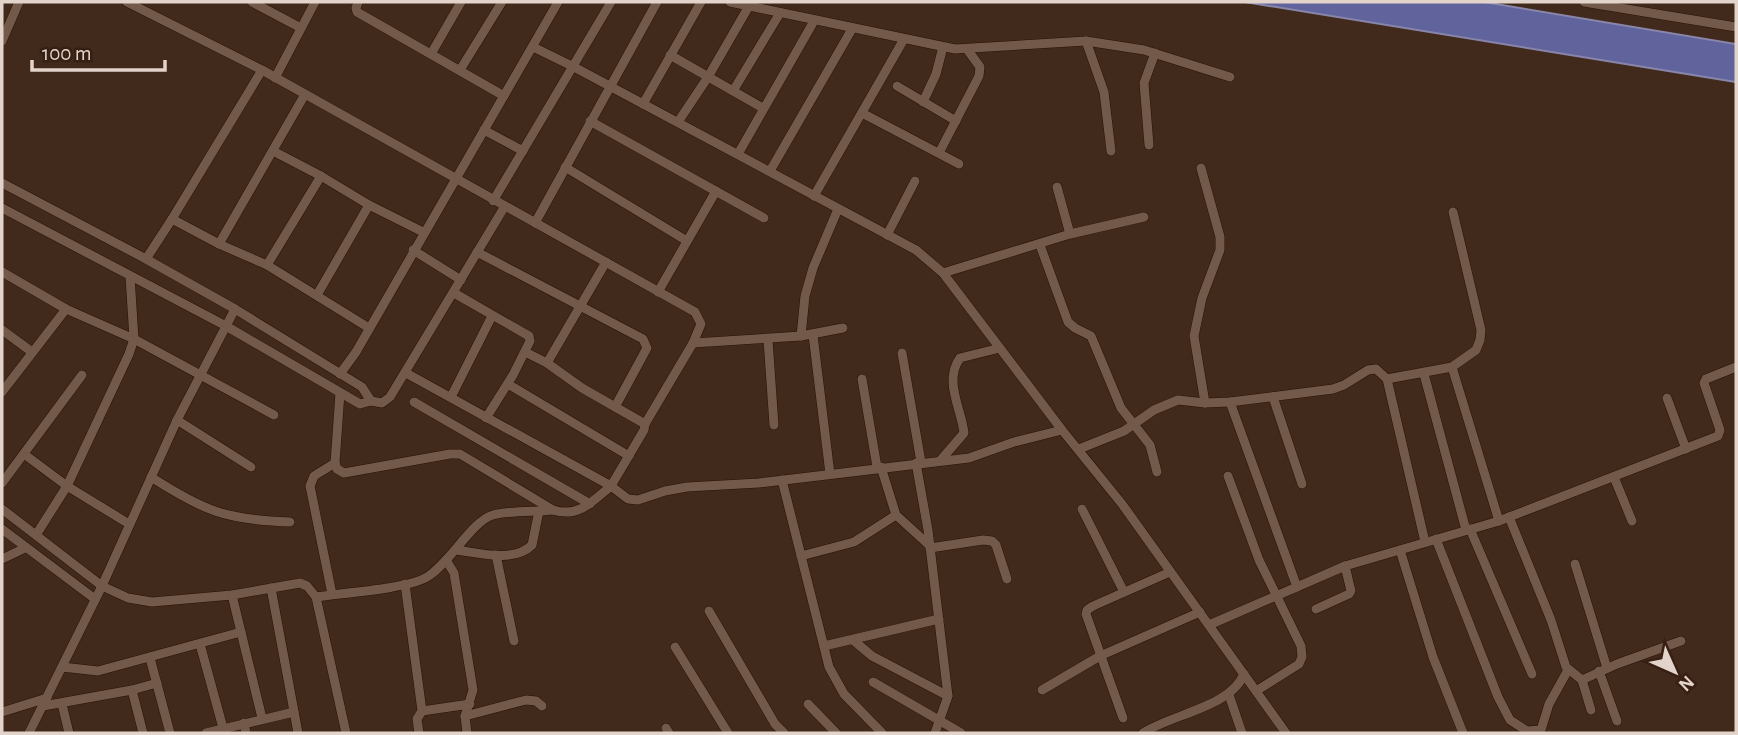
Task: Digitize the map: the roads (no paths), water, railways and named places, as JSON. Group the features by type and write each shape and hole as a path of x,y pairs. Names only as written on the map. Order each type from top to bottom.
{"street":[{"path":"2,41 19,2"},
{"path":"127,2 262,70 304,96 606,262 695,312 701,324 693,343 611,486 590,504 575,512 553,510 460,454 344,473 337,469 335,463 340,393"},
{"path":"252,2 301,28"},
{"path":"275,78 315,2"},
{"path":"358,2 357,12 504,96"},
{"path":"431,54 461,2"},
{"path":"460,70 502,2"},
{"path":"340,374 457,179 558,2"},
{"path":"493,201 611,2"},
{"path":"535,223 657,2"},
{"path":"643,103 701,2"},
{"path":"730,2 943,47 967,49 1086,40 1155,53 1230,77"},
{"path":"1584,2 1736,27"},
{"path":"678,122 749,6"},
{"path":"733,92 780,13"},
{"path":"738,154 814,20"},
{"path":"770,172 852,29"},
{"path":"814,196 904,40"},
{"path":"1086,40 1104,92 1111,151"},
{"path":"533,47 916,250 943,273 1062,430 1122,504 1286,733"},
{"path":"923,102 936,74 943,47"},
{"path":"939,153 979,76 980,67 967,49"},
{"path":"1149,145 1144,83 1155,53"},
{"path":"670,55 764,108"},
{"path":"146,259 262,70"},
{"path":"897,86 956,121"},
{"path":"219,244 304,96"},
{"path":"862,113 959,164"},
{"path":"590,121 764,218"},
{"path":"484,130 523,151"},
{"path":"272,151 423,232"},
{"path":"565,167 687,241"},
{"path":"1201,168 1220,237 1220,250 1202,298 1194,336 1205,403"},
{"path":"267,265 321,176"},
{"path":"887,235 915,181"},
{"path":"2,183 235,309 362,387 371,401"},
{"path":"1057,187 1070,234"},
{"path":"658,292 716,191"},
{"path":"317,295 369,205"},
{"path":"2,208 226,326 360,404 371,401 382,403 390,397 505,206"},
{"path":"801,337 805,296 813,268 838,209"},
{"path":"1387,379 1452,367 1476,349 1481,330 1453,212"},
{"path":"943,273 1070,234 1144,216"},
{"path":"172,219 267,265 369,328"},
{"path":"1040,245 1068,322 1091,336 1121,408 1150,445 1157,472"},
{"path":"413,250 461,280"},
{"path":"478,252 643,338 647,348 615,407"},
{"path":"547,363 606,262"},
{"path":"2,272 66,309 134,339 274,415"},
{"path":"36,535 67,486 113,392 134,339 131,275"},
{"path":"454,293 529,336 530,341 525,352 486,418"},
{"path":"2,392 66,309"},
{"path":"29,733 102,586 177,420 235,309"},
{"path":"452,397 492,316"},
{"path":"693,343 801,337 843,328"},
{"path":"2,330 32,352"},
{"path":"813,335 830,474"},
{"path":"768,340 774,425"},
{"path":"940,461 964,433 954,390 953,375 957,362 960,358 1000,348"},
{"path":"525,352 645,424"},
{"path":"902,353 919,463 948,696 935,733"},
{"path":"1452,367 1499,521"},
{"path":"1209,625 1345,566 1499,521 1720,434 1704,383 1706,379 1736,367"},
{"path":"1079,449 1134,425 1154,410 1178,400 1230,402 1333,389 1368,370 1376,369 1387,379 1425,542"},
{"path":"406,373 611,486 628,499 638,500 687,487 782,480 969,458 1014,442 1039,438 1062,430"},
{"path":"1424,374 1468,530 1532,674"},
{"path":"2,483 82,375"},
{"path":"862,379 879,467 896,515 929,546 992,541 996,545 1007,579"},
{"path":"508,384 629,456"},
{"path":"1273,397 1302,484"},
{"path":"1667,398 1686,449"},
{"path":"414,402 590,504"},
{"path":"1230,402 1297,587"},
{"path":"177,420 251,467"},
{"path":"24,454 67,486 129,524"},
{"path":"332,594 310,486 314,476 335,463"},
{"path":"1228,476 1259,560 1301,646 1302,657 1299,664 1256,691"},
{"path":"151,477 187,500 214,512 238,519 290,522"},
{"path":"1614,477 1632,521"},
{"path":"782,480 829,667 844,694 882,733"},
{"path":"2,509 102,586 128,598 152,602 232,595 292,583 305,584 316,597 346,733"},
{"path":"1082,509 1124,592"},
{"path":"316,597 425,579 482,521 492,515 553,510"},
{"path":"456,550 496,555 522,554 533,545 539,511"},
{"path":"801,556 854,542 896,515"},
{"path":"1509,517 1551,620 1568,670 1582,680 1591,710"},
{"path":"2,529 95,599"},
{"path":"1436,539 1510,720 1527,732 1541,730 1549,704 1568,670"},
{"path":"2,559 25,548"},
{"path":"1399,550 1433,657 1463,733"},
{"path":"496,555 514,641"},
{"path":"446,560 454,573 473,690 465,716 467,733"},
{"path":"1575,564 1617,721"},
{"path":"1316,609 1349,594 1351,591 1345,566"},
{"path":"1123,718 1087,622 1087,610 1170,572"},
{"path":"405,584 422,711 417,719 419,733"},
{"path":"271,588 298,733"},
{"path":"232,595 262,718"},
{"path":"709,611 775,724 785,733"},
{"path":"1042,690 1100,656 1200,612"},
{"path":"824,646 939,619"},
{"path":"62,667 98,671 241,632"},
{"path":"853,640 872,656 948,696"},
{"path":"1582,680 1681,641"},
{"path":"200,644 223,728"},
{"path":"676,647 728,733"},
{"path":"150,658 170,733"},
{"path":"1143,733 1229,695 1240,684 1244,674"},
{"path":"873,682 961,733"},
{"path":"2,712 45,702 62,704 157,683"},
{"path":"132,690 143,733"},
{"path":"1229,695 1242,733"},
{"path":"465,716 526,700 537,701 542,706"},
{"path":"62,704 69,733"},
{"path":"422,711 470,704"},
{"path":"808,704 836,733"},
{"path":"206,733 294,712"},
{"path":"244,723 246,733"}],"water":[{"path":"1245,2 1484,2 1736,44 1736,82"}]}
